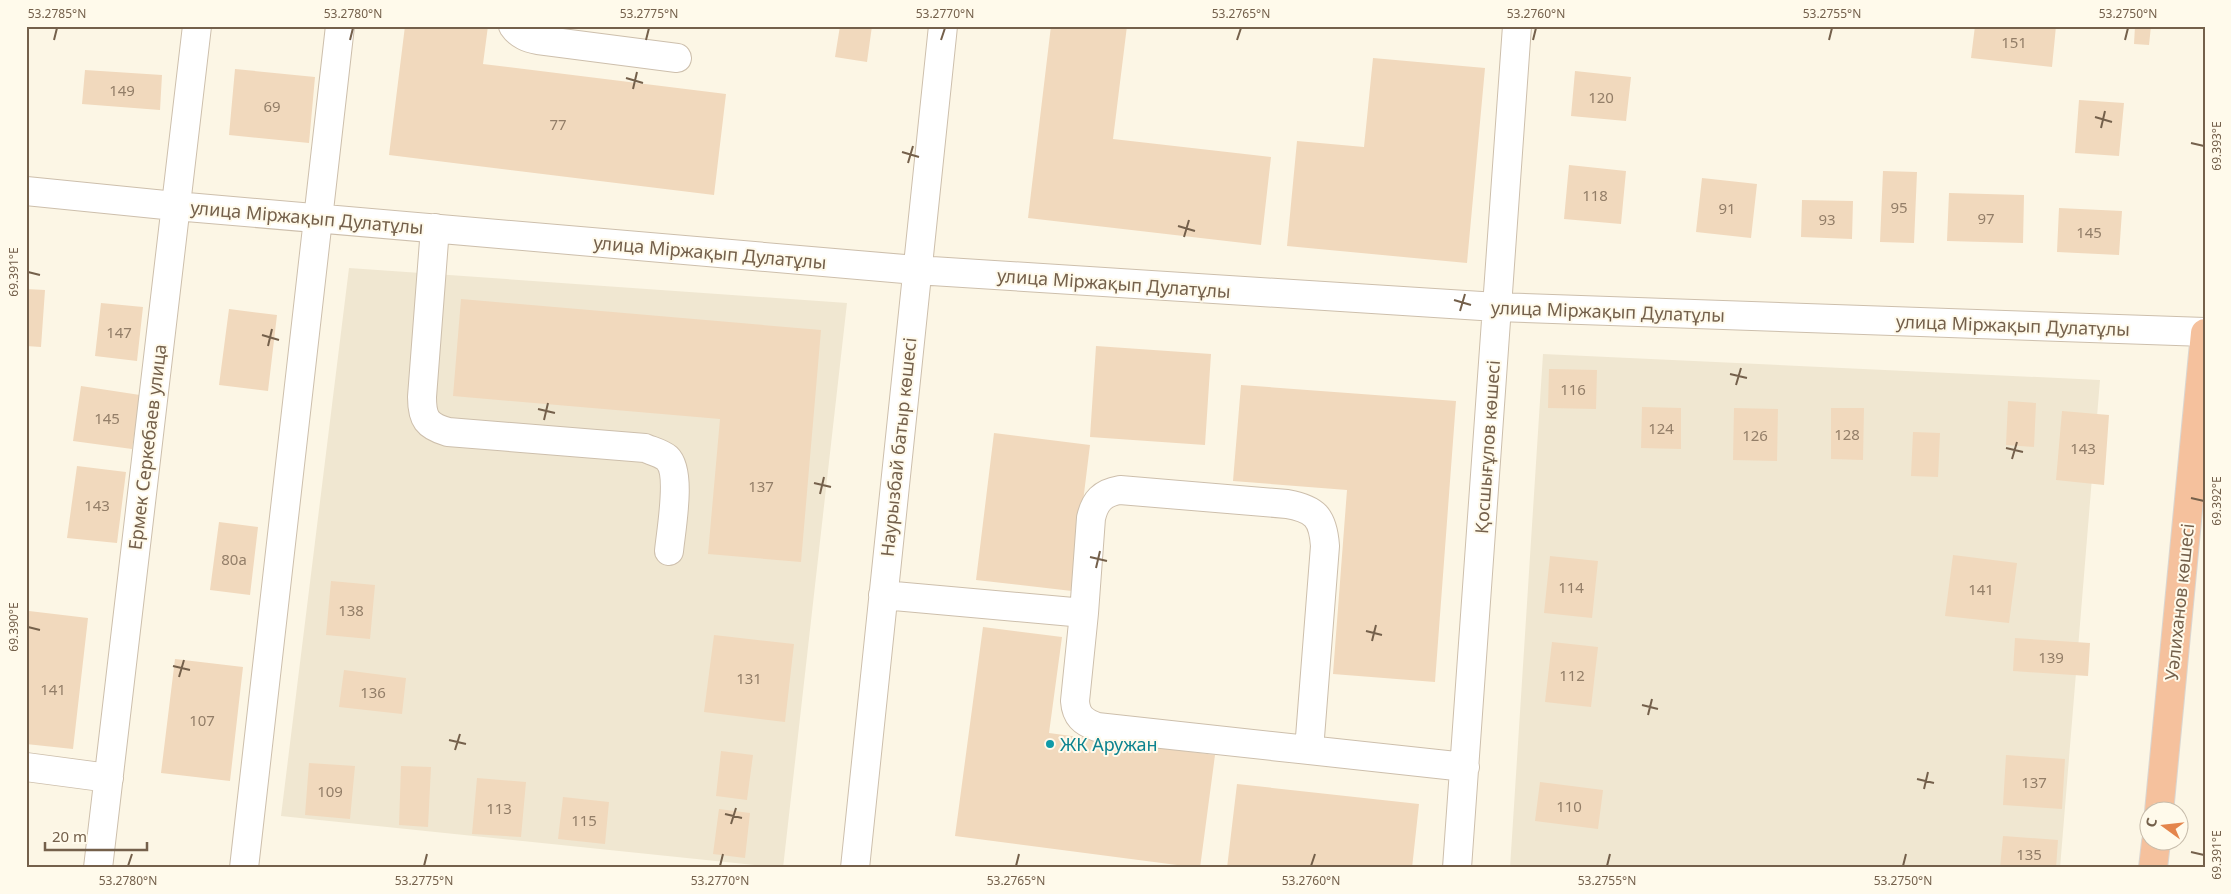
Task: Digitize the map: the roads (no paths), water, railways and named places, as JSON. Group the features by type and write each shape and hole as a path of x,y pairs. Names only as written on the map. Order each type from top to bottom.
{"highway":[{"name":"Уәлиханов көшесі","path":"2160,802 2205,332"},
{"path":"2153,868 2155,852"}],"street":[{"name":"Ермек Серкебаев улица","path":"98,868 197,26"},
{"path":"244,868 340,26"},
{"path":"513,26 516,32 527,38 677,58"},
{"name":"Наурызбай батыр көшесі","path":"855,868 943,26"},
{"name":"Қосшығұлов көшесі","path":"1457,868 1517,26"},
{"name":"улица Міржақып Дулатұлы","path":"26,191 175,206 916,270 1497,307 2205,332"},
{"path":"435,228 422,398 422,411 428,422 437,429 448,432 645,448 658,452 668,459 674,471 675,483 669,551"},
{"path":"1309,750 1325,546 1324,530 1318,516 1304,507 1287,504 1120,490 1109,492 1100,497 1094,507 1091,518 1075,701 1076,710 1081,719 1088,724 1098,727 1309,750 1465,767"},
{"path":"883,595 1084,613"},
{"path":"26,767 109,778"}],"place":[{"name":"ЖК Аружан","path":"1050,744"}]}
